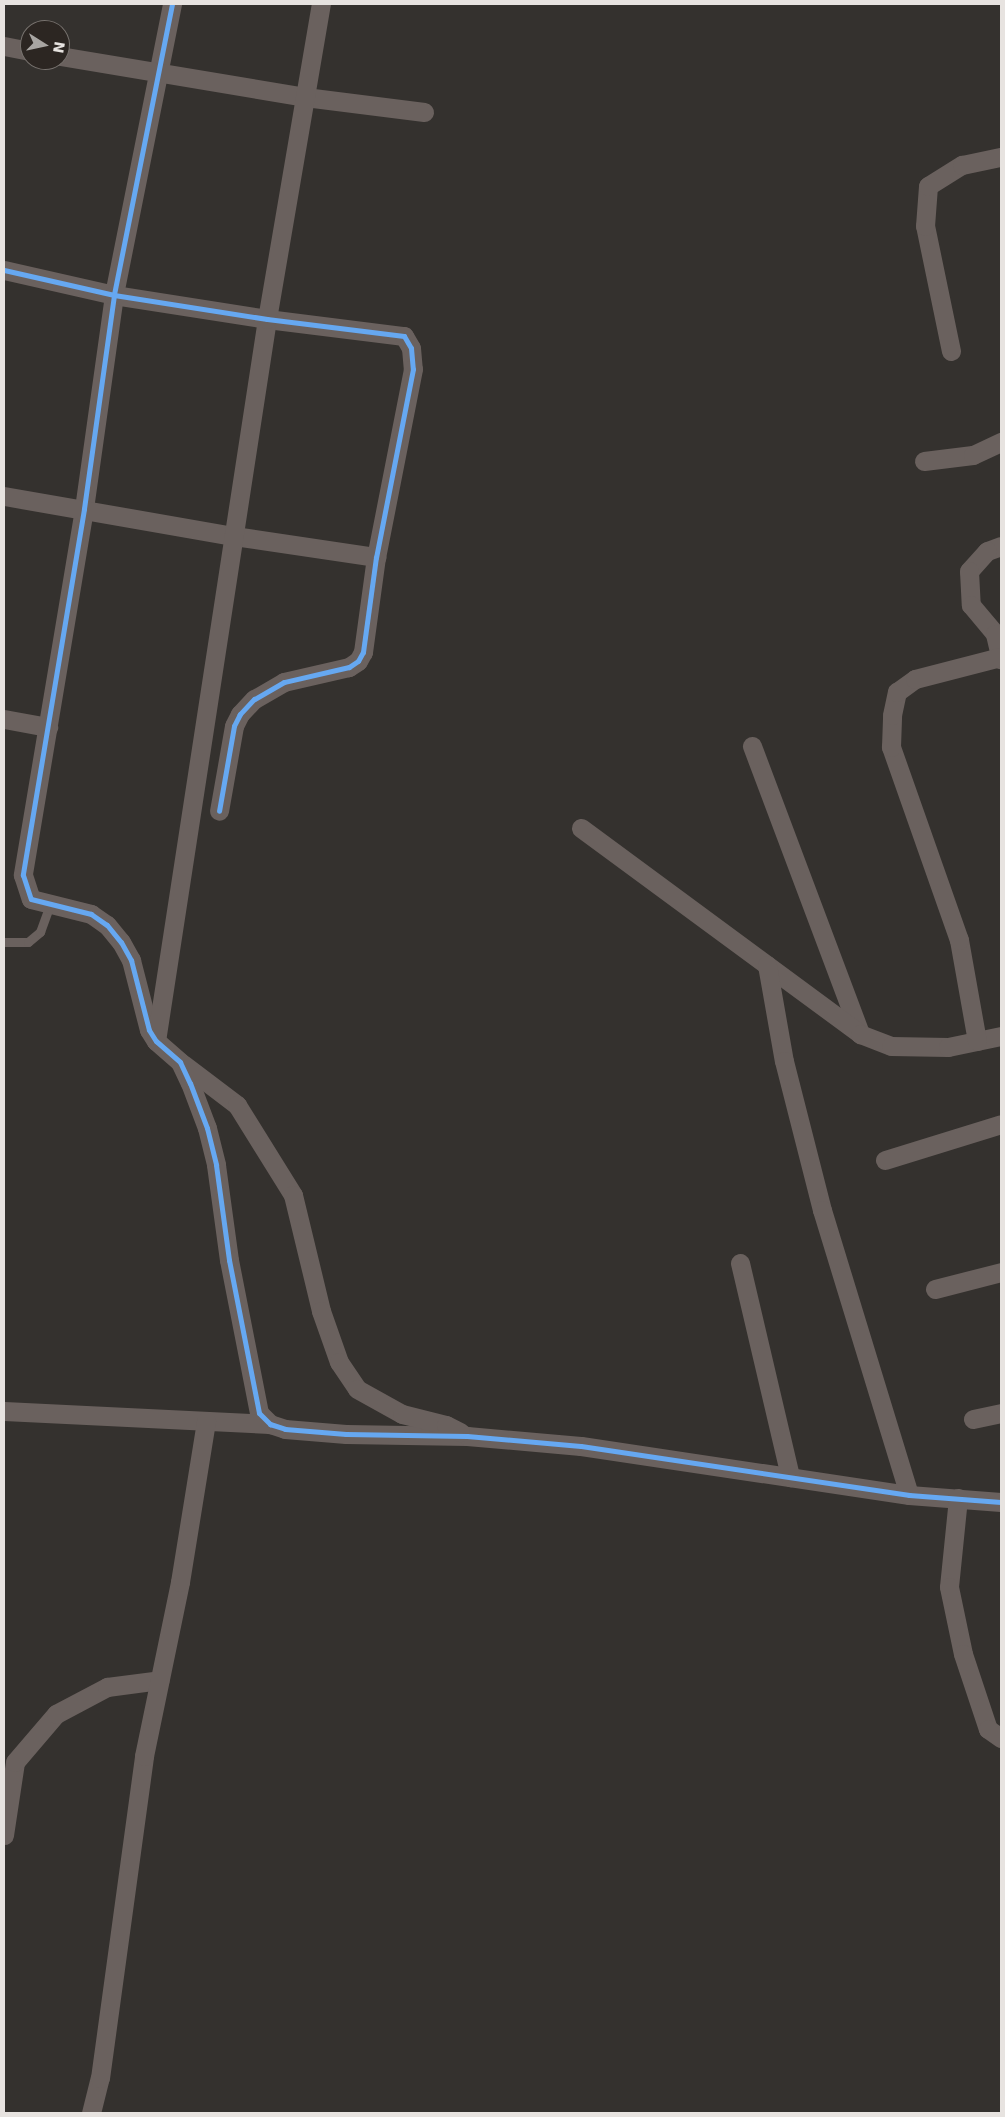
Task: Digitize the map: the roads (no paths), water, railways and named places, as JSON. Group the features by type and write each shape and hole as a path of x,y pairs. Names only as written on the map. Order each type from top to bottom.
{"street":[{"path":"172,4 160,74 114,295 84,509 23,875 31,899 91,914 107,925 121,942 130,960 149,1030 156,1041 174,1054 180,1062 210,1137 222,1194 229,1260 245,1334 255,1398 259,1413 270,1424"},
{"path":"156,1041 267,319 321,4"},
{"path":"4,46 20,49"},
{"path":"70,58 305,97 424,112"},
{"path":"951,351 926,226 928,186 962,165 1001,157"},
{"path":"4,270 114,295 267,319 404,336 411,348 413,369 376,557 363,652 358,660 349,667 284,682 254,698 240,714 234,726 219,811"},
{"path":"924,461 972,454 1001,442"},
{"path":"4,496 234,536 376,557"},
{"path":"977,1041 959,940 891,747 892,715 897,692 914,679 1001,658 995,634 971,605 969,571 987,551 1001,546"},
{"path":"206,718 240,714"},
{"path":"4,718 48,727"},
{"path":"752,746 860,1034"},
{"path":"581,828 860,1034 891,1046 948,1047 1001,1036"},
{"path":"767,965 784,1061 822,1210 909,1495"},
{"path":"180,1062 237,1105 293,1196 320,1311 339,1362 356,1389 402,1414 446,1425 467,1436"},
{"path":"885,1160 1001,1124"},
{"path":"740,1263 790,1477"},
{"path":"935,1289 1001,1272"},
{"path":"4,1411 270,1424 285,1429 346,1434 467,1436 580,1446 909,1495 1001,1502"},
{"path":"973,1419 1001,1413"},
{"path":"90,2113 100,2078 144,1756 180,1582 206,1421"},
{"path":"958,1498 949,1587 963,1654 988,1729 1001,1738"},
{"path":"4,1835 15,1762 56,1714 107,1687 160,1680"}],"lane":[{"path":"4,942 28,942 40,932 50,904"}]}
